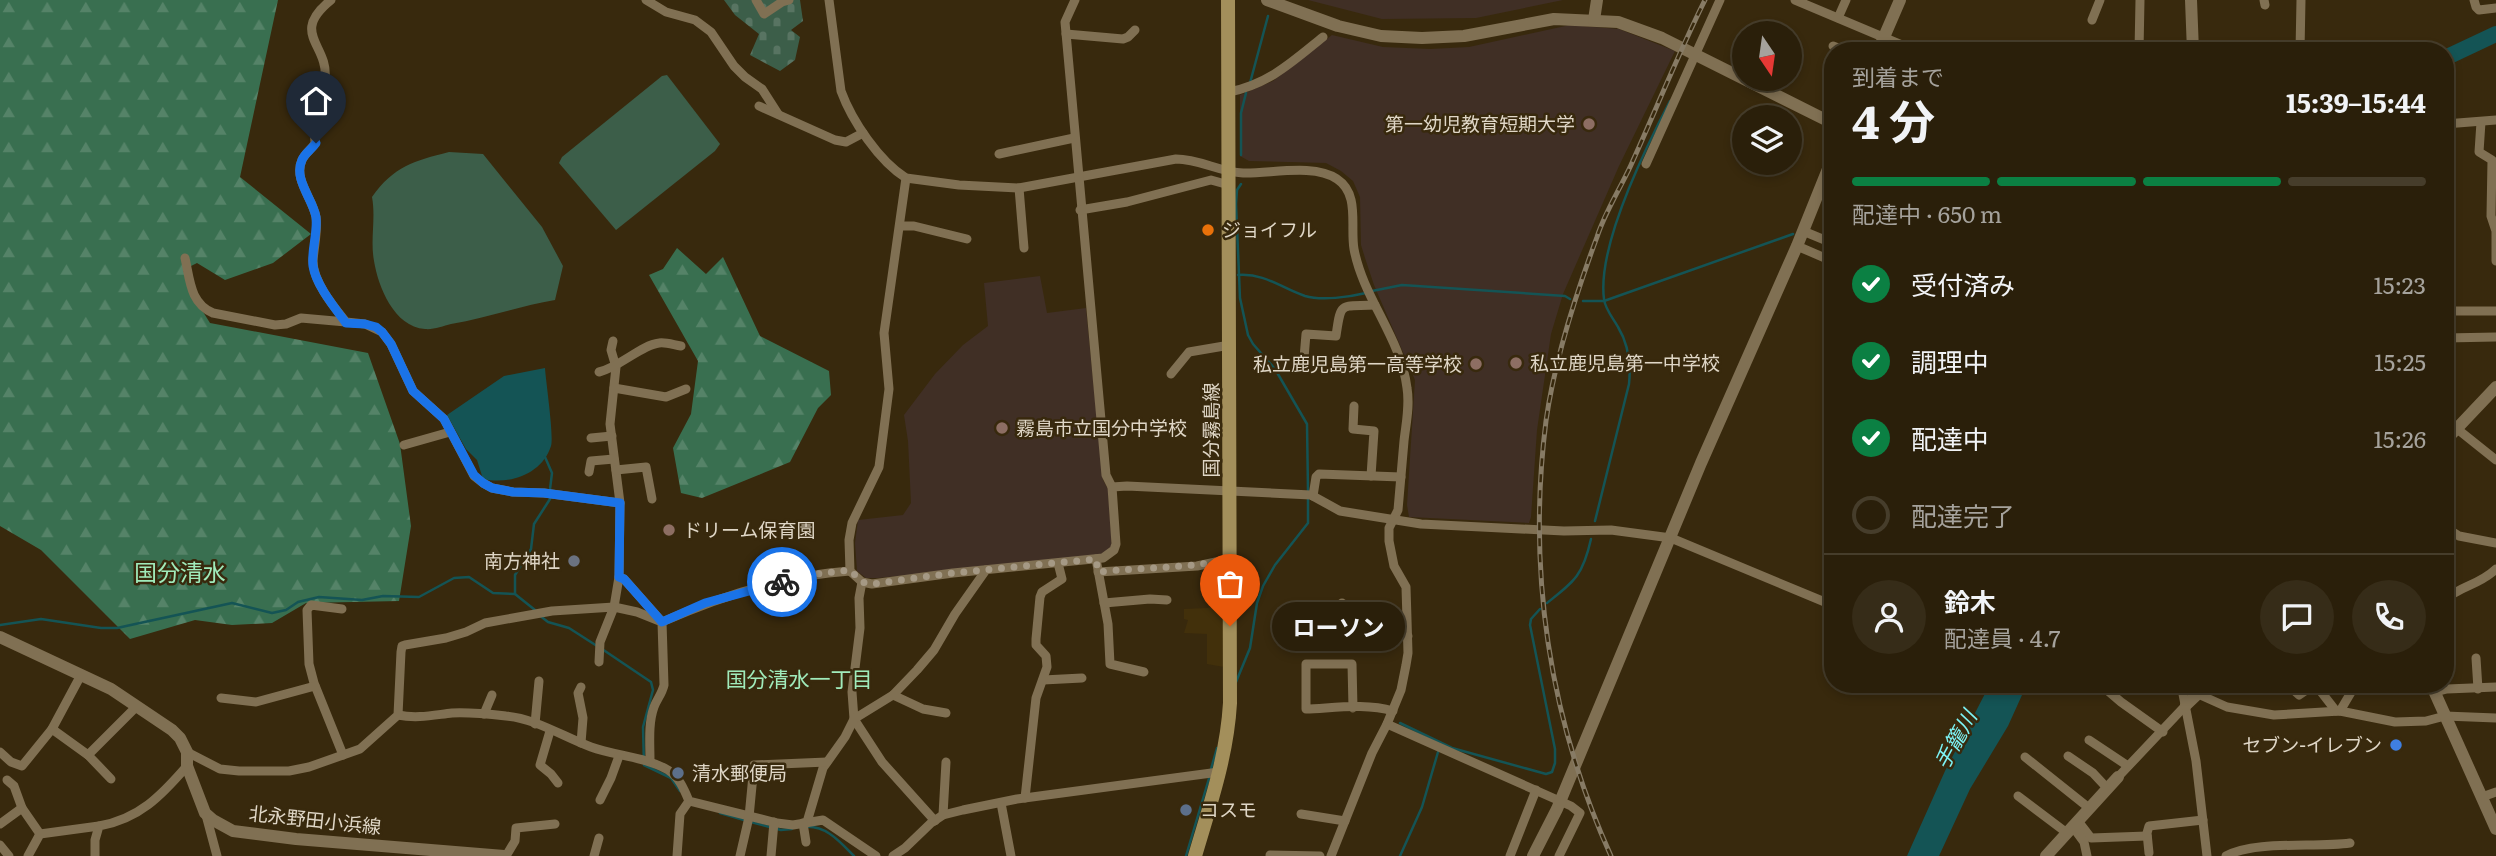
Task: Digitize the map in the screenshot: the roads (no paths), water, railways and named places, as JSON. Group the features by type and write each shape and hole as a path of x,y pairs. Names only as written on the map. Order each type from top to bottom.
{"main road":[{"name":"国分霧島線","path":"1195,856 1213,773 1227,738 1230,703 1228,0"},
{"path":"1267,0 1338,26 1381,36 1464,36 1554,19 1618,22 1662,38 1824,120"},
{"path":"1594,20 1597,0"},
{"path":"1882,42 1900,0"},
{"path":"2191,0 2192,42"},
{"path":"1534,856 1557,809 1701,463 1824,179"},
{"path":"2454,430 2491,401 2496,387"},
{"path":"0,637 111,689 172,730 180,737 187,752 187,766 205,813"},
{"path":"2435,693 2495,823"},
{"path":"2186,705 2198,694"},
{"path":"2046,856 2118,777"},
{"name":"北永野田小浜線","path":"205,813 213,820 243,833 505,856"}],"street":[{"path":"331,0 317,12 312,28 325,71 325,82 312,109 316,143 302,159 300,178 316,215 313,268 332,304 346,323"},
{"path":"646,0 666,12 695,20 712,32 734,66 762,89 778,114"},
{"path":"756,0 764,14 778,2 789,0"},
{"path":"829,0 841,91 863,133 899,174 906,178 960,185 1019,188 1176,159 1200,162 1230,178"},
{"path":"906,178 884,333 889,389 879,467 852,523 849,540 850,570 862,582 872,584 1103,558 1114,550 1112,487 1106,475 1065,22 1075,0"},
{"path":"1646,164 1720,0"},
{"path":"1796,0 1895,42"},
{"path":"1838,18 1846,0"},
{"path":"2092,20 2100,0"},
{"path":"2139,42 2140,0"},
{"path":"2300,42 2301,0"},
{"path":"2474,0 2479,10 2496,8"},
{"path":"1066,34 1123,39 1135,30"},
{"path":"1229,92 1249,88 1274,75 1323,37"},
{"path":"760,106 835,140 846,142 863,133"},
{"path":"2454,124 2496,120"},
{"path":"2481,122 2479,154 2492,160 2491,216 2496,230 2496,261"},
{"path":"999,154 1074,138"},
{"path":"1080,210 1127,202 1210,180 1312,172 1337,178 1349,192 1354,250 1398,357 1408,390 1398,510 1389,528 1394,566 1406,587 1408,653 1401,690 1371,753 1331,856"},
{"path":"1019,188 1024,248"},
{"path":"900,226 914,226 967,239"},
{"path":"1803,231 1824,240"},
{"path":"1797,246 1824,258"},
{"path":"185,258 195,299 203,309 213,313 275,325 301,318 376,327 391,344 413,391 444,419 474,475 492,488 620,503"},
{"path":"1304,358 1306,334 1336,336 1340,311 1344,307 1373,301"},
{"path":"2454,311 2496,312 2496,301"},
{"path":"2454,338 2496,337"},
{"path":"599,662 600,646 614,607 619,577 620,503 610,424 616,367 611,350 613,341"},
{"path":"599,372 616,367 650,345 659,343 681,346"},
{"path":"1171,374 1189,352 1230,345"},
{"path":"614,388 666,397 686,389"},
{"path":"1354,406 1353,429 1374,431 1371,476"},
{"path":"2456,428 2496,460"},
{"path":"404,445 450,432"},
{"path":"591,438 612,436"},
{"path":"589,472 591,461 614,459"},
{"path":"616,470 646,467 652,499"},
{"path":"1309,495 1319,474 1401,477"},
{"path":"1112,487 1309,495 1340,511 1421,524 1564,531 1611,530 1671,538 1824,602"},
{"path":"2454,533 2496,543"},
{"path":"1096,559 1108,624 1110,664 1144,672"},
{"path":"1098,572 1189,567 1230,559"},
{"path":"1025,798 1036,698 1048,661 1036,645 1035,639 1040,597 1042,592 1062,579 1058,563"},
{"path":"2454,592 2483,581 2496,569"},
{"path":"187,752 220,769 239,772 289,771 309,767 360,749 398,715 402,646 446,638 485,623 530,614 614,607 662,622 727,596 809,575 850,570"},
{"path":"806,838 805,822 817,784 827,762 854,719 893,695 934,650 986,570"},
{"path":"619,577 624,579 662,622 664,685 654,705 650,723 650,761"},
{"path":"862,582 859,598 860,628 852,692 854,719 882,762 939,818"},
{"path":"1104,603 1167,600"},
{"path":"1342,603 1342,620"},
{"path":"342,609 311,605 307,610 310,664 315,686 343,755"},
{"path":"1324,620 1368,621 1368,637 1408,636"},
{"path":"2476,658 2478,689"},
{"path":"1353,708 1352,664 1306,664 1306,709 1353,708 1378,707 1392,711"},
{"path":"0,752 11,762 22,766 52,729 81,675"},
{"path":"1043,680 1082,678"},
{"path":"535,724 539,681"},
{"path":"221,698 256,702 315,686"},
{"path":"582,687 578,693 583,718 582,743"},
{"path":"2454,689 2496,687"},
{"path":"2110,693 2163,732"},
{"path":"2183,693 2196,761 2207,856"},
{"path":"2323,693 2338,711"},
{"path":"2338,711 2350,693"},
{"path":"2198,694 2228,707 2260,714 2296,715 2338,711 2395,722 2426,721 2445,716 2496,718"},
{"path":"484,714 492,695"},
{"path":"893,695 923,709 946,713"},
{"path":"2118,777 2186,705"},
{"path":"88,755 136,706"},
{"path":"398,715 410,718 452,713 510,716 619,755 638,761 650,761 673,774 682,785 686,805 680,814 677,856"},
{"path":"1387,724 1571,806 1580,813 1559,856"},
{"path":"52,729 88,755 111,779"},
{"path":"550,731 540,765 558,783"},
{"path":"2089,740 2128,765"},
{"path":"600,800 619,755"},
{"path":"2068,756 2093,773 2107,788"},
{"path":"2025,757 2089,808"},
{"path":"740,856 749,817 754,765 827,762"},
{"path":"939,818 946,762"},
{"path":"40,834 128,819 165,792 187,766"},
{"path":"893,856 939,818 1025,798 1213,773"},
{"path":"7,780 14,786 22,808 40,834"},
{"path":"1510,856 1535,790"},
{"path":"2482,797 2496,792"},
{"path":"2018,796 2091,838 2147,836"},
{"path":"1001,803 1012,856"},
{"path":"686,805 793,825 823,820 876,856"},
{"path":"0,824 22,808"},
{"path":"205,813 218,856"},
{"path":"1301,814 1345,821"},
{"path":"2149,853 2149,826 2203,820"},
{"path":"771,856 774,822"},
{"path":"505,856 515,841 516,828 555,824"},
{"path":"95,856 95,840 99,826"},
{"path":"2072,827 2084,842 2087,856"},
{"path":"28,856 40,834"},
{"path":"594,856 599,838"},
{"path":"2227,856 2239,849 2350,843"},
{"path":"0,845 9,856"},
{"path":"1270,855 1320,856"}],"water":[{"path":"545,368 552,440 547,456 533,470 514,479 483,479 477,460 466,449 447,415 504,376"},
{"path":"1985,693 2023,693 2008,726 1970,789 1939,856 1907,856 1945,771"}],"waterway":[{"path":"1250,83 1268,16"},
{"name":"手籠川","path":"2454,54 2496,34"},
{"path":"1241,155 1241,113 1246,93"},
{"path":"1595,521 1630,377 1625,341 1604,299 1608,252 1636,171 1670,101"},
{"path":"1241,184 1237,190 1236,204 1240,298 1248,335 1275,369 1307,424 1308,491"},
{"path":"1583,301 1604,301 1793,234"},
{"path":"1238,275 1256,276 1296,293 1319,298 1366,293"},
{"path":"1372,291 1402,285 1565,296 1570,299"},
{"path":"545,457 552,473 550,489"},
{"path":"1236,682 1250,648 1257,603 1263,586 1275,565 1308,523 1308,498"},
{"path":"515,594 515,575 531,549 534,524 550,499"},
{"path":"1547,603 1565,589 1581,569 1591,539"},
{"path":"0,625 41,619 117,628 232,603 272,613 319,597 362,600 383,596 419,597 454,578 469,577 493,593 515,594 535,610"},
{"path":"1400,723 1452,748 1546,774 1552,772 1555,749 1530,625 1531,619 1540,609"},
{"path":"539,615 548,622 569,628 597,646"},
{"path":"602,649 651,682 653,690 643,727 644,765 671,778 680,791"},
{"path":"1211,769 1217,748"},
{"path":"1400,856 1422,807 1438,752"},
{"path":"1186,856 1210,775"},
{"path":"720,813 744,820"},
{"path":"751,822 781,830 792,829"},
{"path":"805,827 826,832 854,856"}],"railway":[{"path":"1611,856 1572,751 1548,643 1539,533 1546,421 1567,327 1600,228 1705,0"}],"place":[{"name":"第一幼児教育短期大学","path":"1589,124"},
{"name":"ジョイフル","path":"1208,230"},
{"name":"私立鹿児島第一中学校","path":"1516,363"},
{"name":"私立鹿児島第一高等学校","path":"1476,364"},
{"name":"霧島市立国分中学校","path":"1002,428"},
{"name":"ドリーム保育園","path":"669,530"},
{"name":"南方神社","path":"574,561"},
{"name":"ローソン","path":"1230,626"},
{"name":"セブン-イレブン","path":"2396,745"},
{"name":"清水郵便局","path":"678,773"},
{"name":"コスモ","path":"1186,810"}],"district":[{"name":"国分清水","path":"180,573"},
{"name":"国分清水一丁目","path":"799,680"}]}
